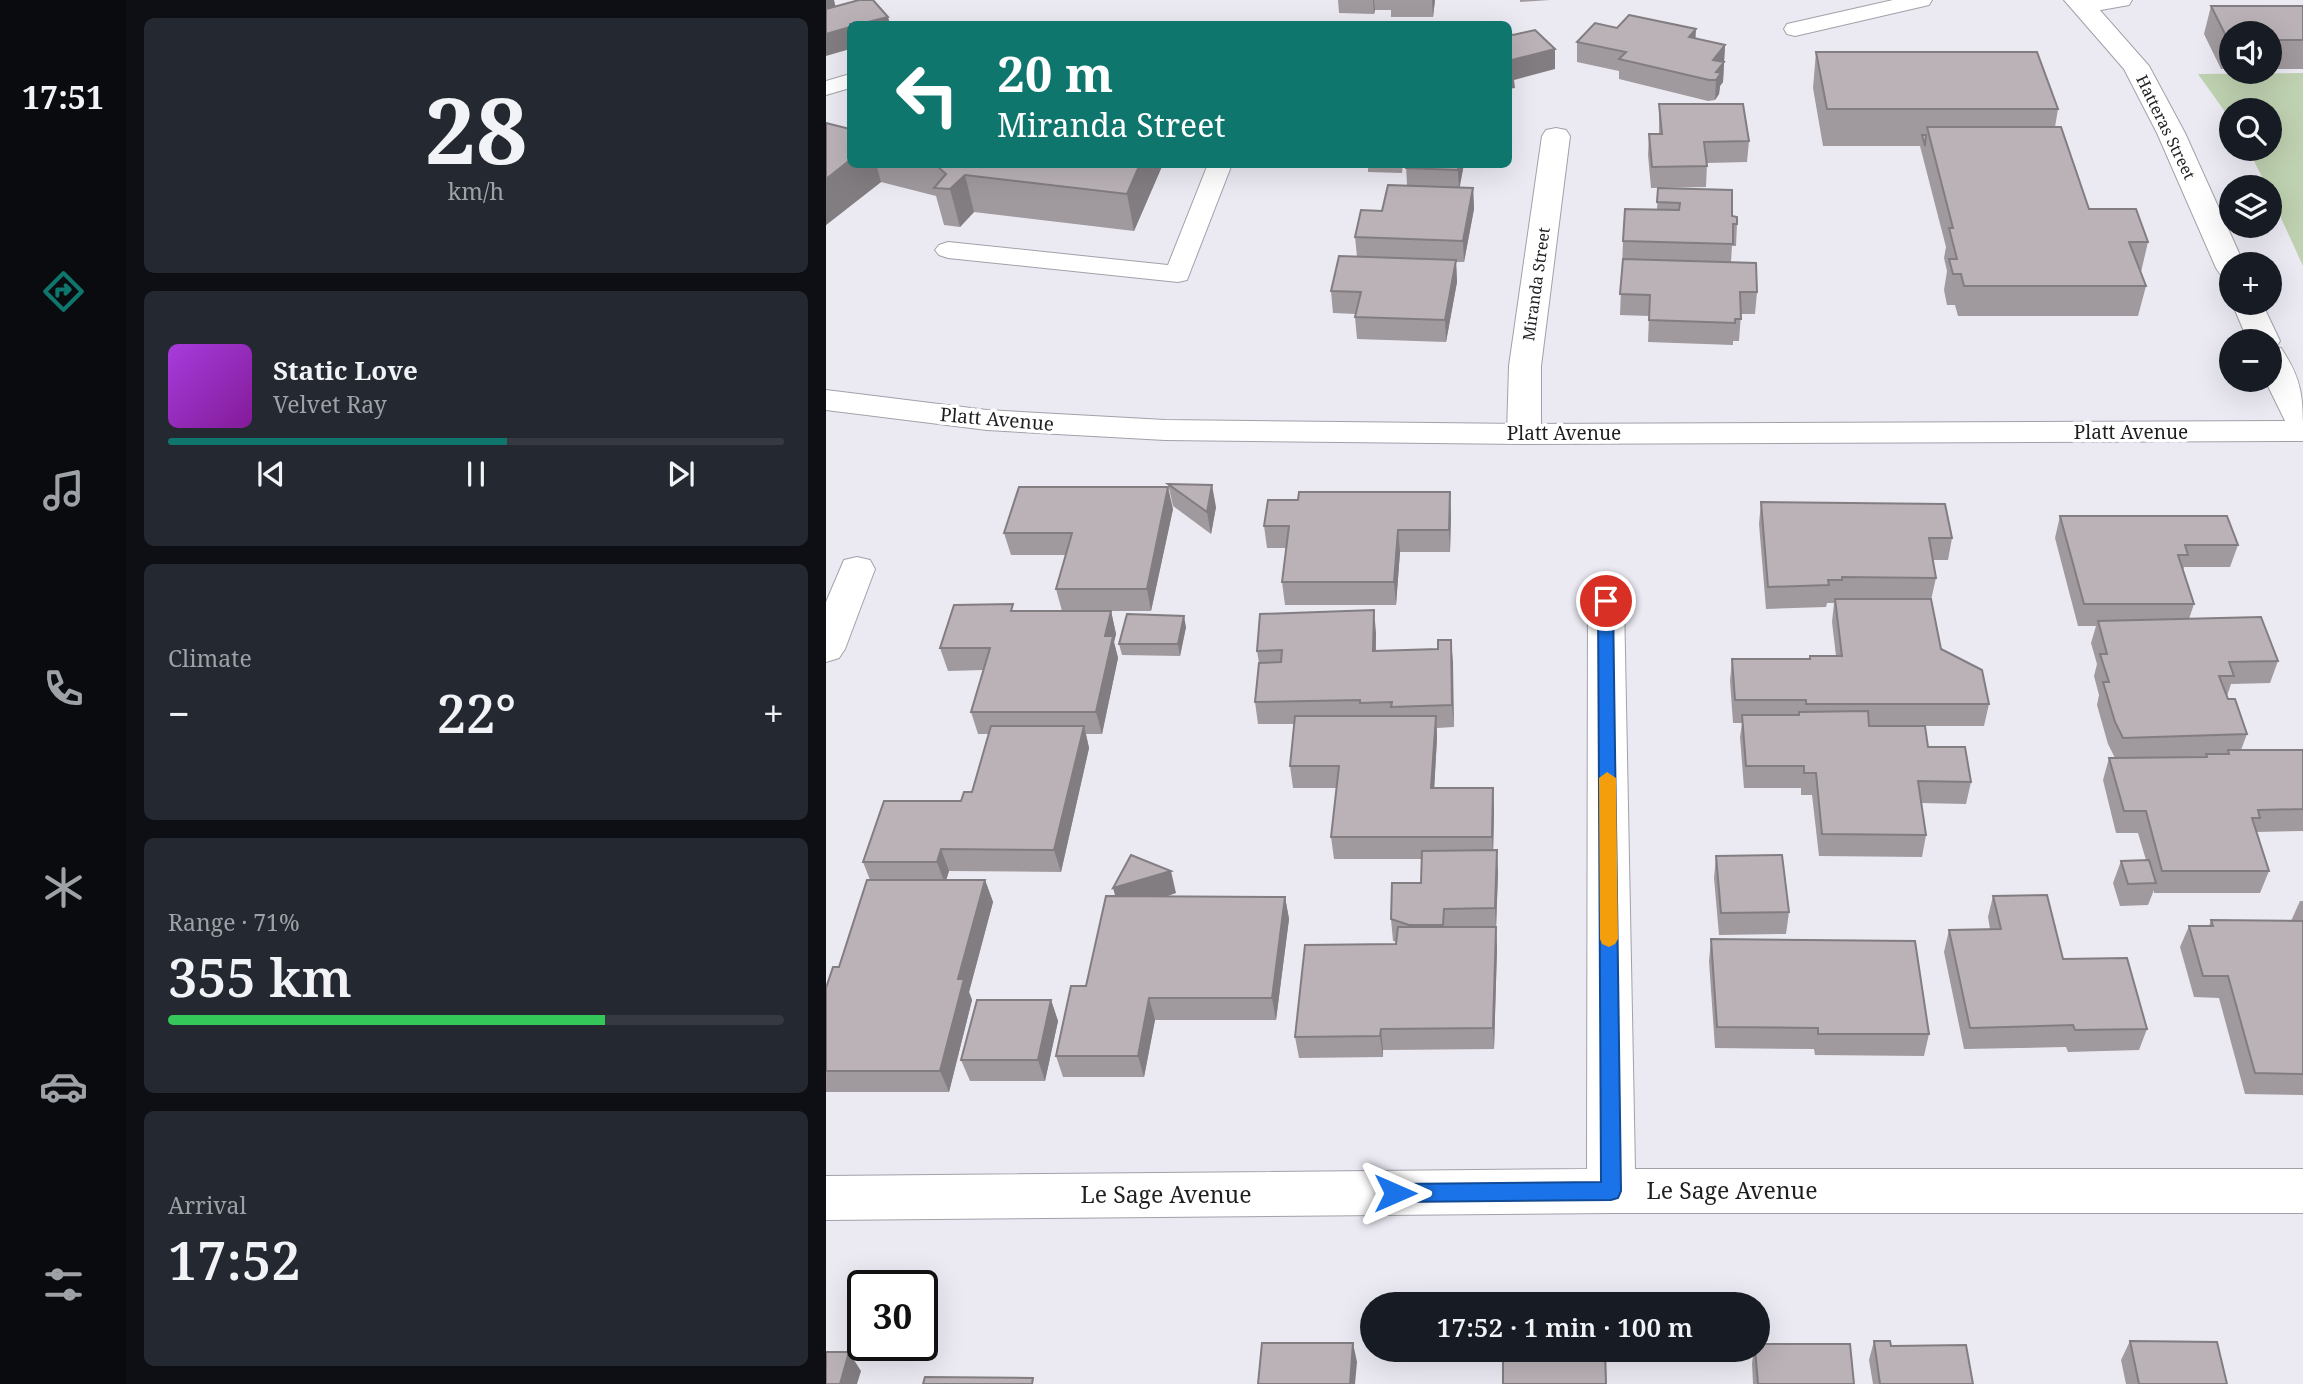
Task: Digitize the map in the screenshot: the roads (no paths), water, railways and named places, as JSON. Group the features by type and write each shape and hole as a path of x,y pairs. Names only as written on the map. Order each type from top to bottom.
{"street":[{"name":"Hatteras Street","path":"2080,3 2136,66 2171,134 2224,252"},
{"name":"Miranda Street","path":"1524,434 1525,366 1556,136"},
{"path":"2282,382 2303,429"},
{"name":"Platt Avenue","path":"826,400 987,420 1165,430 1524,434 2303,429"},
{"path":"826,649 857,569"},
{"path":"1606,601 1611,1191"},
{"name":"Le Sage Avenue","path":"826,1198 1611,1191 2303,1191"}],"lane":[{"path":"1795,29 1921,0"},
{"path":"2080,3 2120,0"},
{"path":"826,88 847,82"},
{"path":"948,250 1178,274 1218,168"}]}
